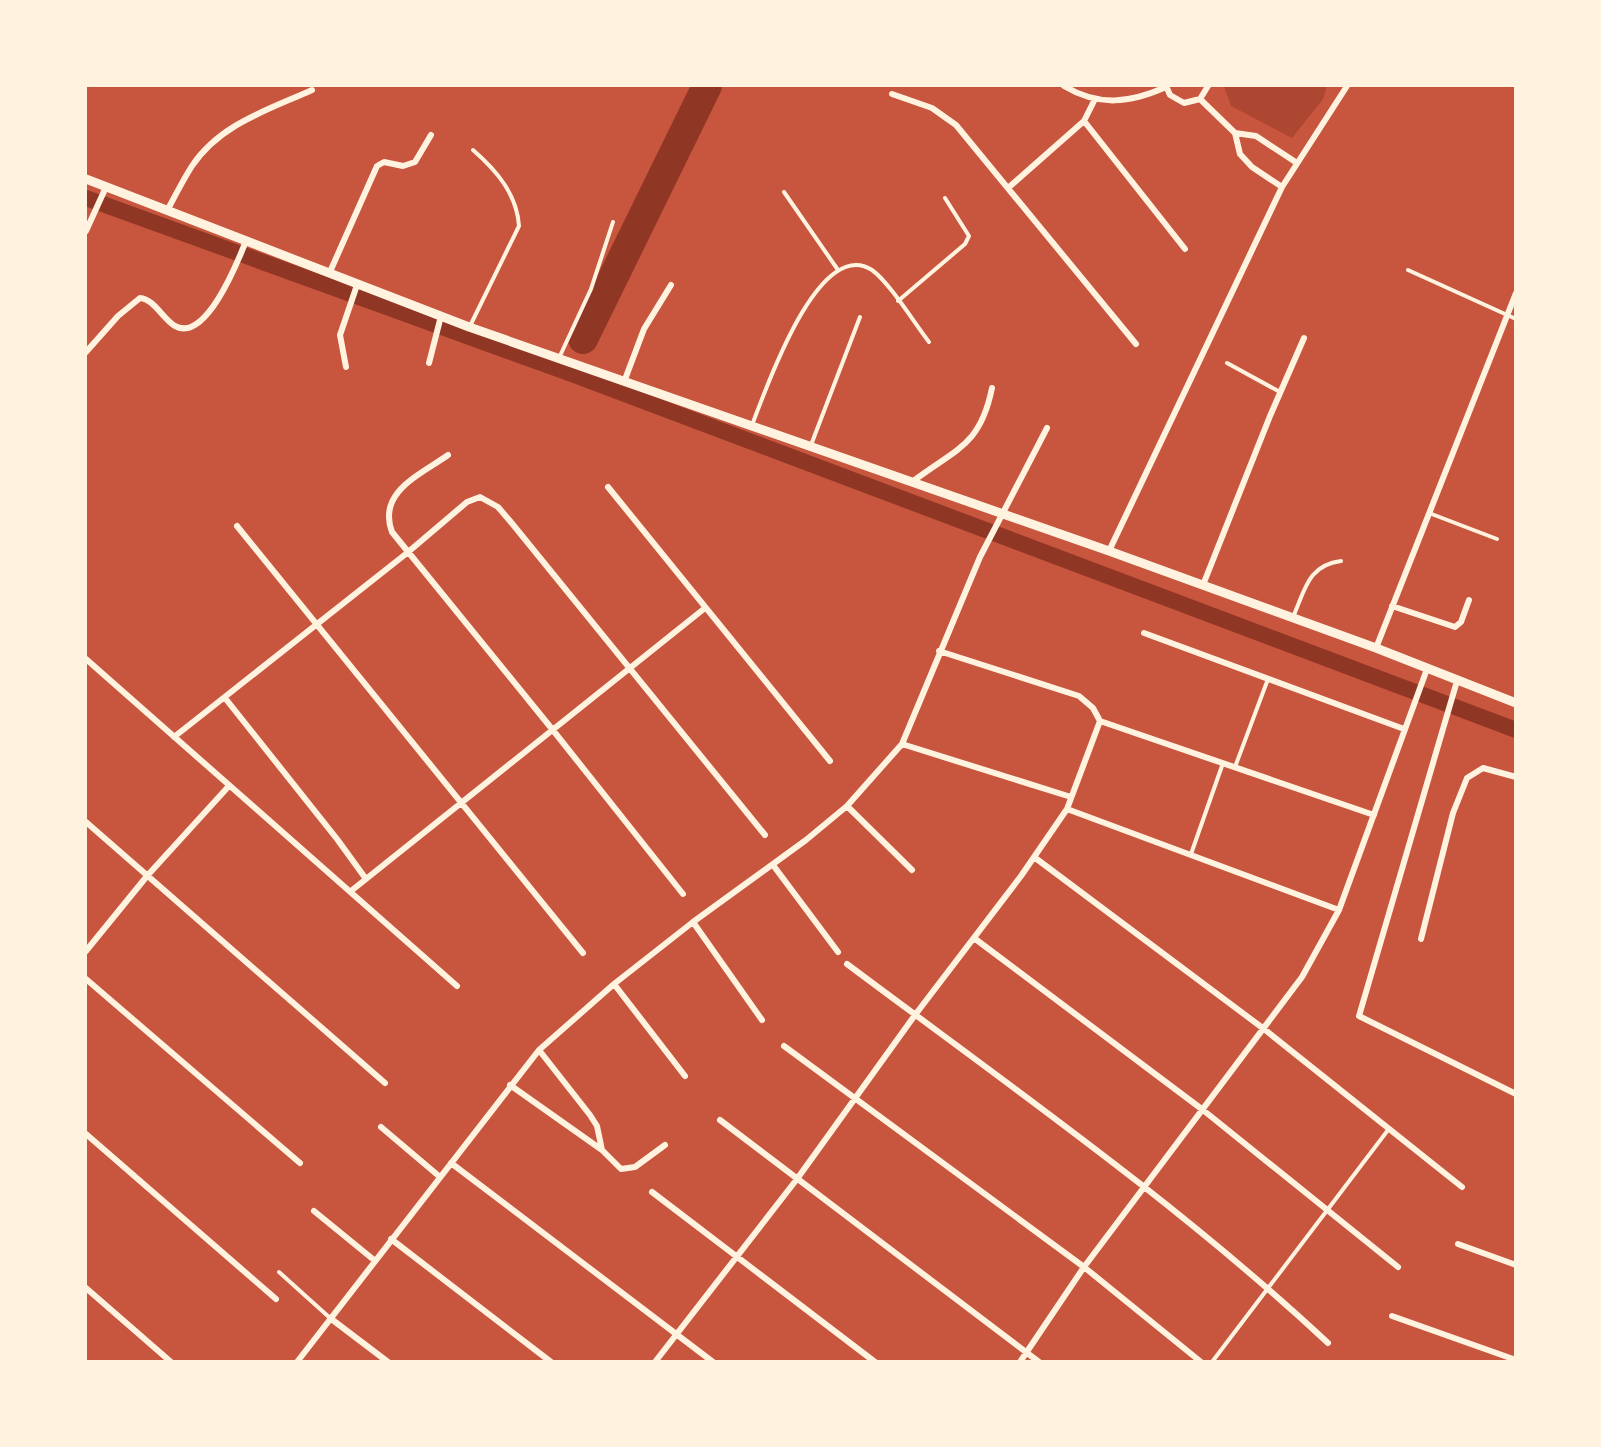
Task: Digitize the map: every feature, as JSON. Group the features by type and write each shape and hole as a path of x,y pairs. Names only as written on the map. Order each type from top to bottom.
{"street":[{"path":"1064,86 1095,99 1141,98 1166,86 1176,100 1184,103 1200,99 1208,86"},
{"path":"1109,551 1282,187 1347,86"},
{"path":"167,211 192,165 211,143 230,127 312,90"},
{"path":"892,94 932,108 947,116 1136,344"},
{"path":"1008,188 1084,121 1095,99"},
{"path":"1200,99 1235,133 1239,154 1252,167 1282,187"},
{"path":"1084,121 1185,249"},
{"path":"1235,133 1256,136 1297,164"},
{"path":"329,274 377,166 384,162 403,166 415,162 430,135"},
{"path":"86,179 329,274 356,289 439,320 469,327 1109,551 1376,648 1457,682 1515,703"},
{"path":"86,231 106,187"},
{"path":"86,352 118,316 140,298 146,300 173,325 187,329 193,327 221,295 230,280 246,241"},
{"path":"624,382 645,329 671,285"},
{"path":"346,367 340,335 356,289"},
{"path":"1376,648 1515,293"},
{"path":"429,363 430,349 439,320"},
{"path":"1203,585 1304,338"},
{"path":"912,482 971,440 982,424 992,388"},
{"path":"297,1362 539,1050 614,984 693,921 773,865 847,806 902,744 980,556 1047,428"},
{"path":"448,455 392,497 387,510 392,532 683,894"},
{"path":"608,487 830,761"},
{"path":"174,737 408,553 467,502 480,497 489,501 510,521 765,835"},
{"path":"237,526 583,953"},
{"path":"1392,606 1455,627 1461,622 1468,600"},
{"path":"351,891 705,608"},
{"path":"1144,633 1404,729"},
{"path":"939,651 1079,696 1093,708 1100,721 1374,815"},
{"path":"86,659 228,787 351,891 458,986"},
{"path":"1020,1362 1084,1267 1302,977 1339,910 1427,669"},
{"path":"1457,682 1359,1016 1515,1094"},
{"path":"225,698 366,879"},
{"path":"655,1362 797,1179 915,1015 1034,857 1067,809 1100,721"},
{"path":"902,744 1071,797"},
{"path":"1421,939 1453,813 1467,778 1484,768 1515,777"},
{"path":"86,951 147,876 228,787"},
{"path":"847,806 912,870"},
{"path":"1067,809 1339,910"},
{"path":"86,822 386,1083"},
{"path":"1034,857 1264,1029 1462,1187"},
{"path":"773,865 838,952"},
{"path":"693,921 762,1020"},
{"path":"974,938 1203,1110 1398,1268"},
{"path":"847,964 1144,1187 1268,1287 1328,1343"},
{"path":"86,979 300,1163"},
{"path":"614,984 685,1076"},
{"path":"784,1046 1084,1267 1201,1362"},
{"path":"539,1050 597,1126 602,1150"},
{"path":"510,1085 602,1150 621,1169 627,1170 635,1167 665,1145"},
{"path":"720,1120 1039,1362"},
{"path":"381,1127 440,1177"},
{"path":"86,1134 276,1299"},
{"path":"451,1163 713,1362"},
{"path":"652,1192 875,1362"},
{"path":"314,1211 374,1260"},
{"path":"391,1239 551,1362"},
{"path":"1458,1244 1515,1265"},
{"path":"86,1288 171,1362"},
{"path":"1392,1316 1515,1360"},
{"path":"330,1318 388,1362"}],"lane":[{"path":"469,327 519,226 518,214 502,179 473,150"},
{"path":"784,192 838,270"},
{"path":"898,301 965,244 969,236 945,198"},
{"path":"559,359 591,289 613,222"},
{"path":"752,426 777,358 803,312 825,280 838,270 852,265 872,270 929,342"},
{"path":"1408,270 1515,319"},
{"path":"811,447 860,317"},
{"path":"1227,363 1280,392"},
{"path":"1429,513 1497,539"},
{"path":"1293,617 1311,576 1318,567 1341,561"},
{"path":"1235,767 1268,679"},
{"path":"1190,855 1224,763"},
{"path":"1212,1362 1388,1130"},
{"path":"279,1272 330,1318"}],"shaded area":[{"path":"1224,86 1327,86 1323,99 1292,138 1231,106"}],"waterway":[{"path":"583,339 707,86"},
{"path":"86,198 569,373 1516,730"}]}
